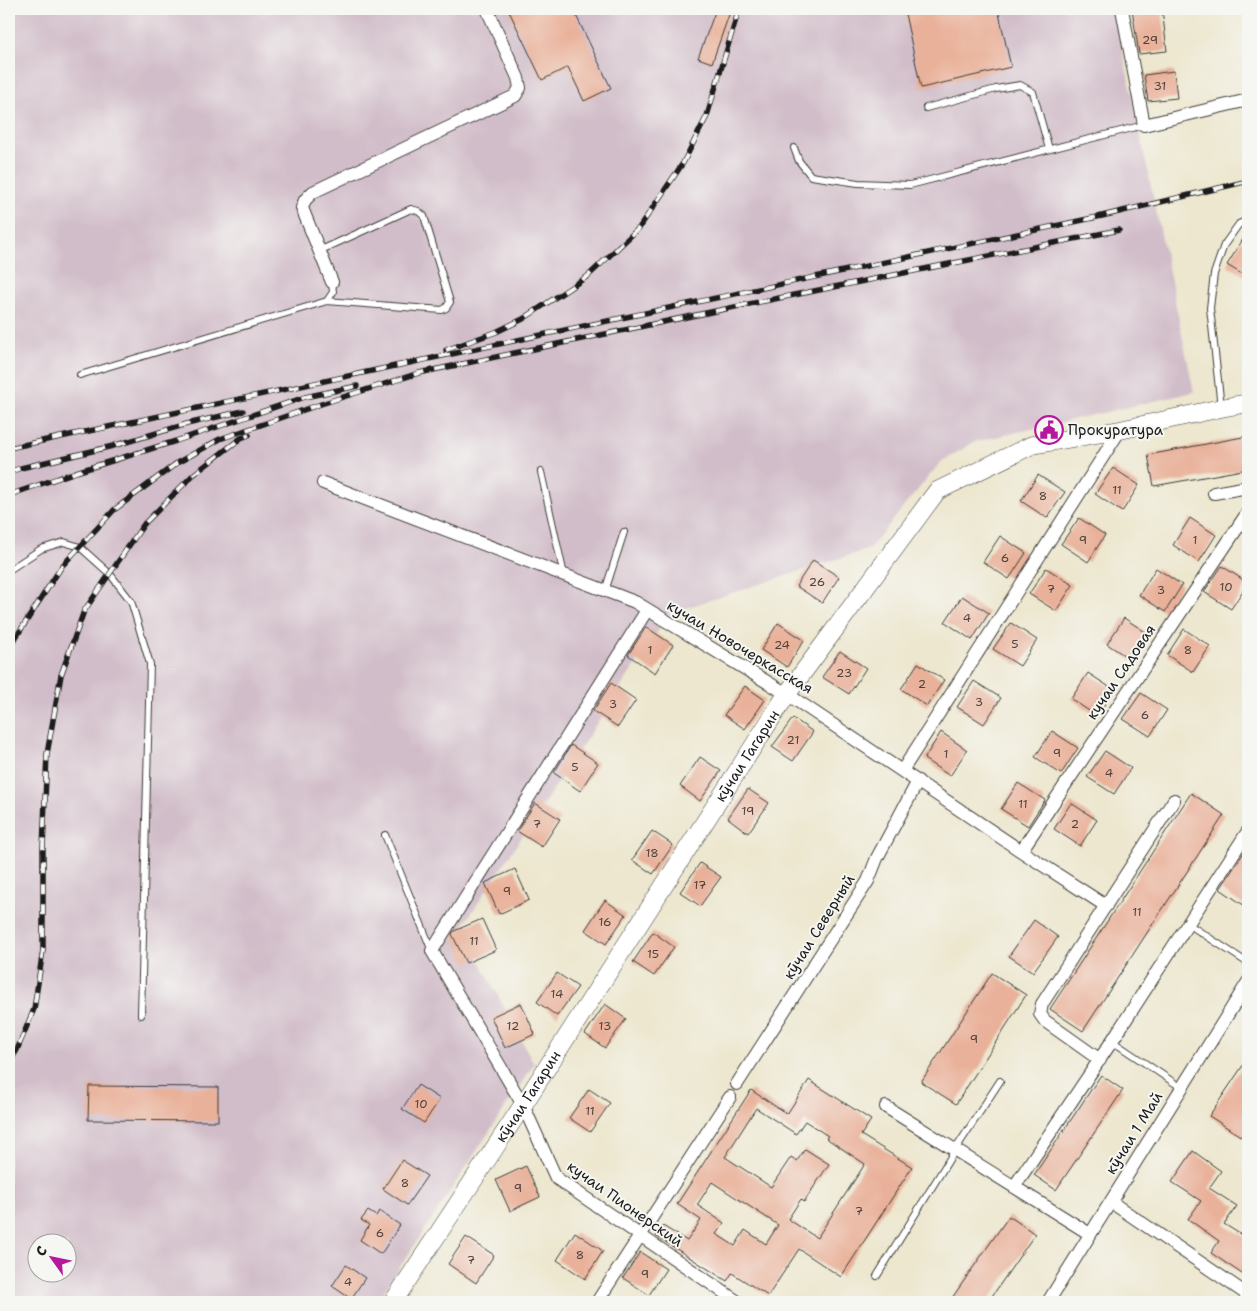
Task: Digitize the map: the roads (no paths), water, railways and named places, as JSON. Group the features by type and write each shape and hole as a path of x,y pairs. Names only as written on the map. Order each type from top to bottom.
{"main road":[{"name":"кӯчаи Гагарин","path":"393,1302 787,694 937,491 1032,445 1120,430 1248,403"}],"street":[{"path":"332,282 302,208 305,200 313,192 515,96 520,88 518,78 487,9"},
{"path":"1122,9 1144,125 1248,100"},
{"path":"902,771 1120,430"},
{"name":"кучаи Новочеркасская","path":"323,483 635,602 787,694 1106,906"},
{"path":"1214,493 1248,487"},
{"name":"кучаи Садовая","path":"1021,851 1248,512"},
{"path":"432,951 647,610"},
{"name":"кӯчаи Северный","path":"737,1084 868,881 877,858 918,781"},
{"path":"1100,1060 1045,1021 1040,1014 1042,1004 1174,800"},
{"path":"1014,1187 1100,1060 1248,831"},
{"name":"кучаи Пионерский","path":"432,951 523,1104 556,1178 738,1302"},
{"name":"кӯчаи 1 Май","path":"1048,1302 1248,982"},
{"path":"597,1302 730,1097"},
{"path":"886,1107 1090,1234"},
{"path":"1111,1202 1248,1295"}],"lane":[{"path":"926,108 996,89 1020,85 1032,92 1049,149"},
{"path":"794,148 799,161 810,176 858,183 910,185 1144,125"},
{"path":"80,375 327,301 442,310 450,302 424,216 418,211 411,209 320,251"},
{"path":"1221,408 1210,308 1214,274 1224,245 1239,224 1248,220"},
{"path":"327,301 332,292 332,282"},
{"path":"542,472 564,575"},
{"path":"605,591 624,532"},
{"path":"9,570 41,549 64,542 80,547 110,574 131,601 150,664 140,1015"},
{"path":"385,835 432,951"},
{"path":"1188,924 1248,963"},
{"path":"1112,1041 1182,1088"},
{"path":"877,1276 1000,1081"}],"railway":[{"path":"446,350 496,332 523,319 588,276 639,228 683,163 707,116 739,9"},
{"path":"9,448 1102,216 1248,181"},
{"path":"9,648 62,566 114,510 177,463 220,439 419,373 754,303 1119,230"},
{"path":"9,495 305,397 357,386"},
{"path":"9,472 113,446 187,424 243,411"},
{"path":"9,1063 17,1050 34,1009 43,950 43,848 47,754 61,675 84,611 144,524 193,475 241,438 249,435"}],"place":[{"name":"Прокуратура","path":"1049,430"}]}
